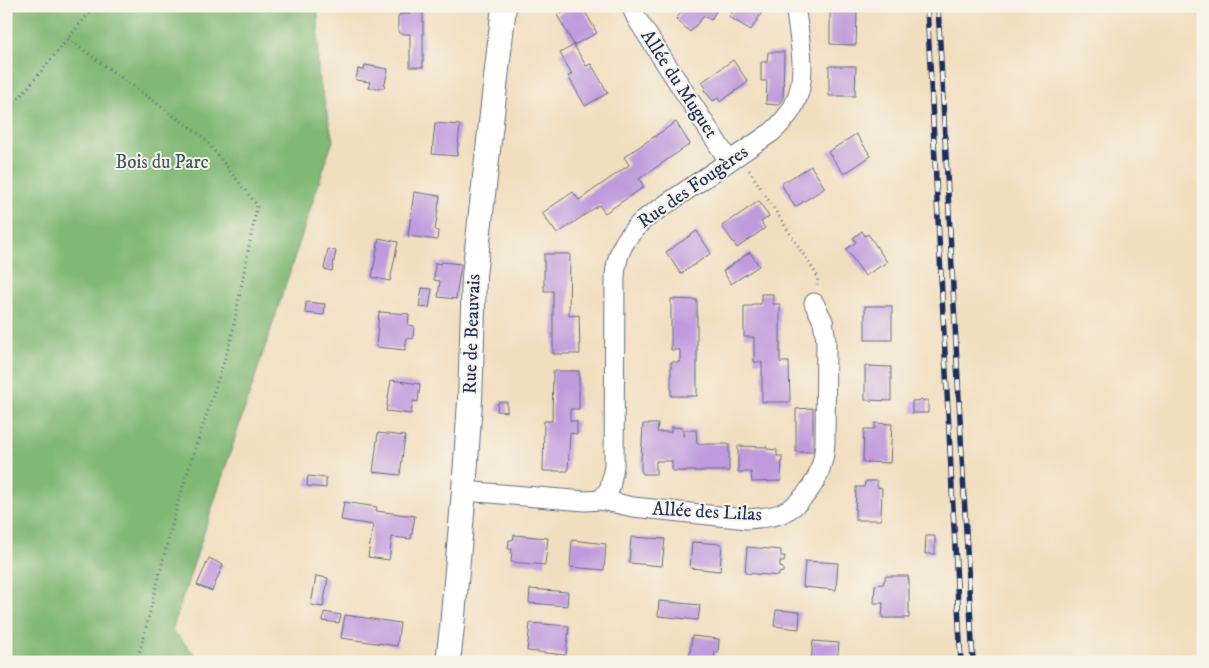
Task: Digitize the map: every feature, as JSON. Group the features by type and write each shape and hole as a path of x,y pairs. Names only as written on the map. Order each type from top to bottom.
{"street":[{"name":"Rue de Beauvais","path":"448,662 464,491 470,401 474,276 504,6"},
{"name":"Allée du Muguet","path":"631,6 637,19 734,158"},
{"name":"Rue des Fougères","path":"601,500 610,488 614,466 615,276 618,256 628,237 643,220 772,132 781,124 794,106 799,95 802,72 795,6"},
{"name":"Allée des Lilas","path":"464,491 585,501 601,500 633,508 747,518 759,518 782,513 802,498 812,484 821,467 825,443 826,340 823,321 814,303"}],"path":[{"path":"6,114 95,6"},
{"path":"68,39 203,137 258,205 231,340 178,498 137,662"},
{"path":"734,158 818,277 814,303"}],"green space":[{"name":"Bois du Parc","path":"6,6 318,6 318,73 333,140 172,630 202,662 6,662"}],"building":[{"path":"411,6 423,6 423,67 410,67 410,34 400,34 398,31 398,17 400,14 410,14"},
{"path":"573,6 582,6 597,33 574,45 557,15"},
{"path":"687,6 719,6 711,20 704,16 690,32 676,19"},
{"path":"736,6 766,6 751,30 729,17"},
{"path":"830,11 857,12 856,45 830,44"},
{"path":"574,45 586,66 591,64 608,93 585,106 568,76 572,74 560,53"},
{"path":"768,52 784,52 783,98 778,105 766,104 767,81 761,81 761,62 767,62"},
{"path":"733,60 748,82 720,102 718,98 713,101 704,90 706,88 702,82"},
{"path":"365,65 388,69 384,88 368,88 370,82 356,80 358,69 364,70"},
{"path":"829,66 856,66 855,96 829,96"},
{"path":"676,122 690,144 639,179 644,187 605,213 599,205 557,234 542,213 573,192 579,200 629,165 624,157"},
{"path":"435,123 460,125 457,156 432,154"},
{"path":"856,134 871,156 844,174 828,152"},
{"path":"811,166 825,188 795,207 781,184"},
{"path":"414,192 440,196 435,230 438,231 437,240 408,236"},
{"path":"759,201 769,217 761,222 765,228 737,248 722,226"},
{"path":"697,231 711,253 681,274 666,252"},
{"path":"862,231 865,236 868,234 887,262 865,276 846,249 856,242 853,238"},
{"path":"379,238 398,242 390,281 372,277"},
{"path":"328,249 336,251 332,271 324,269"},
{"path":"750,252 759,266 731,284 723,271"},
{"path":"544,254 570,254 569,316 579,315 580,354 553,354 553,291 544,291"},
{"path":"442,262 461,264 456,299 438,297 440,281 434,280 435,263 441,264"},
{"path":"422,288 432,289 429,308 419,307"},
{"path":"761,294 773,294 773,304 780,304 780,362 789,362 790,402 762,402 762,362 754,362 754,337 744,337 744,306 761,304"},
{"path":"671,299 697,300 697,396 671,396 671,362 680,362 680,350 671,350"},
{"path":"306,302 325,304 324,315 305,313"},
{"path":"865,306 892,306 892,340 865,340"},
{"path":"379,312 409,314 408,325 414,326 413,339 407,338 405,350 376,347"},
{"path":"865,366 891,367 891,401 865,400"},
{"path":"553,371 579,371 579,409 570,409 570,421 577,421 577,434 570,433 568,471 543,471 544,421 552,421"},
{"path":"391,380 420,384 418,402 413,401 411,414 386,411"},
{"path":"928,400 928,413 912,413 912,401"},
{"path":"498,402 507,402 507,412 497,411"},
{"path":"813,408 813,452 796,452 796,409"},
{"path":"875,423 892,424 890,463 863,462 864,429 875,429"},
{"path":"643,424 658,424 657,432 671,432 671,427 683,428 683,436 684,430 696,430 697,444 729,444 729,471 672,471 672,461 656,461 656,474 643,474 641,471 641,460"},
{"path":"378,433 405,436 400,475 373,472"},
{"path":"738,446 767,447 767,449 777,450 777,456 782,456 781,481 752,482 751,472 738,472"},
{"path":"308,476 326,478 326,488 307,486"},
{"path":"867,481 877,481 877,487 882,488 881,520 855,520 856,487 864,487"},
{"path":"344,502 377,507 376,511 415,516 411,539 392,537 389,560 368,557 373,525 341,520"},
{"path":"514,535 548,538 545,565 511,562 512,549 508,549 509,540 513,540"},
{"path":"926,536 935,536 935,554 925,554"},
{"path":"631,537 665,539 662,566 629,563"},
{"path":"572,540 606,544 604,570 570,567"},
{"path":"692,542 722,544 720,571 690,568"},
{"path":"747,547 781,550 781,556 785,556 784,562 780,561 780,567 783,568 783,572 779,573 779,576 745,573"},
{"path":"209,558 223,565 212,591 197,585"},
{"path":"805,561 838,563 836,590 803,587"},
{"path":"316,576 328,578 323,607 311,605"},
{"path":"886,576 908,576 909,618 882,618 883,603 874,603 875,585 883,584"},
{"path":"530,589 568,592 567,606 529,603"},
{"path":"659,601 700,605 698,620 658,616"},
{"path":"776,610 800,612 799,629 774,626"},
{"path":"324,612 341,615 339,623 323,621"},
{"path":"345,615 400,623 397,646 341,638"},
{"path":"530,623 569,626 566,655 527,651"},
{"path":"692,636 719,639 718,653 715,652 714,662 689,661"},
{"path":"813,641 839,643 837,662 811,662"}],"railway":[{"path":"927,6 961,662"},
{"path":"938,6 973,662"}]}
